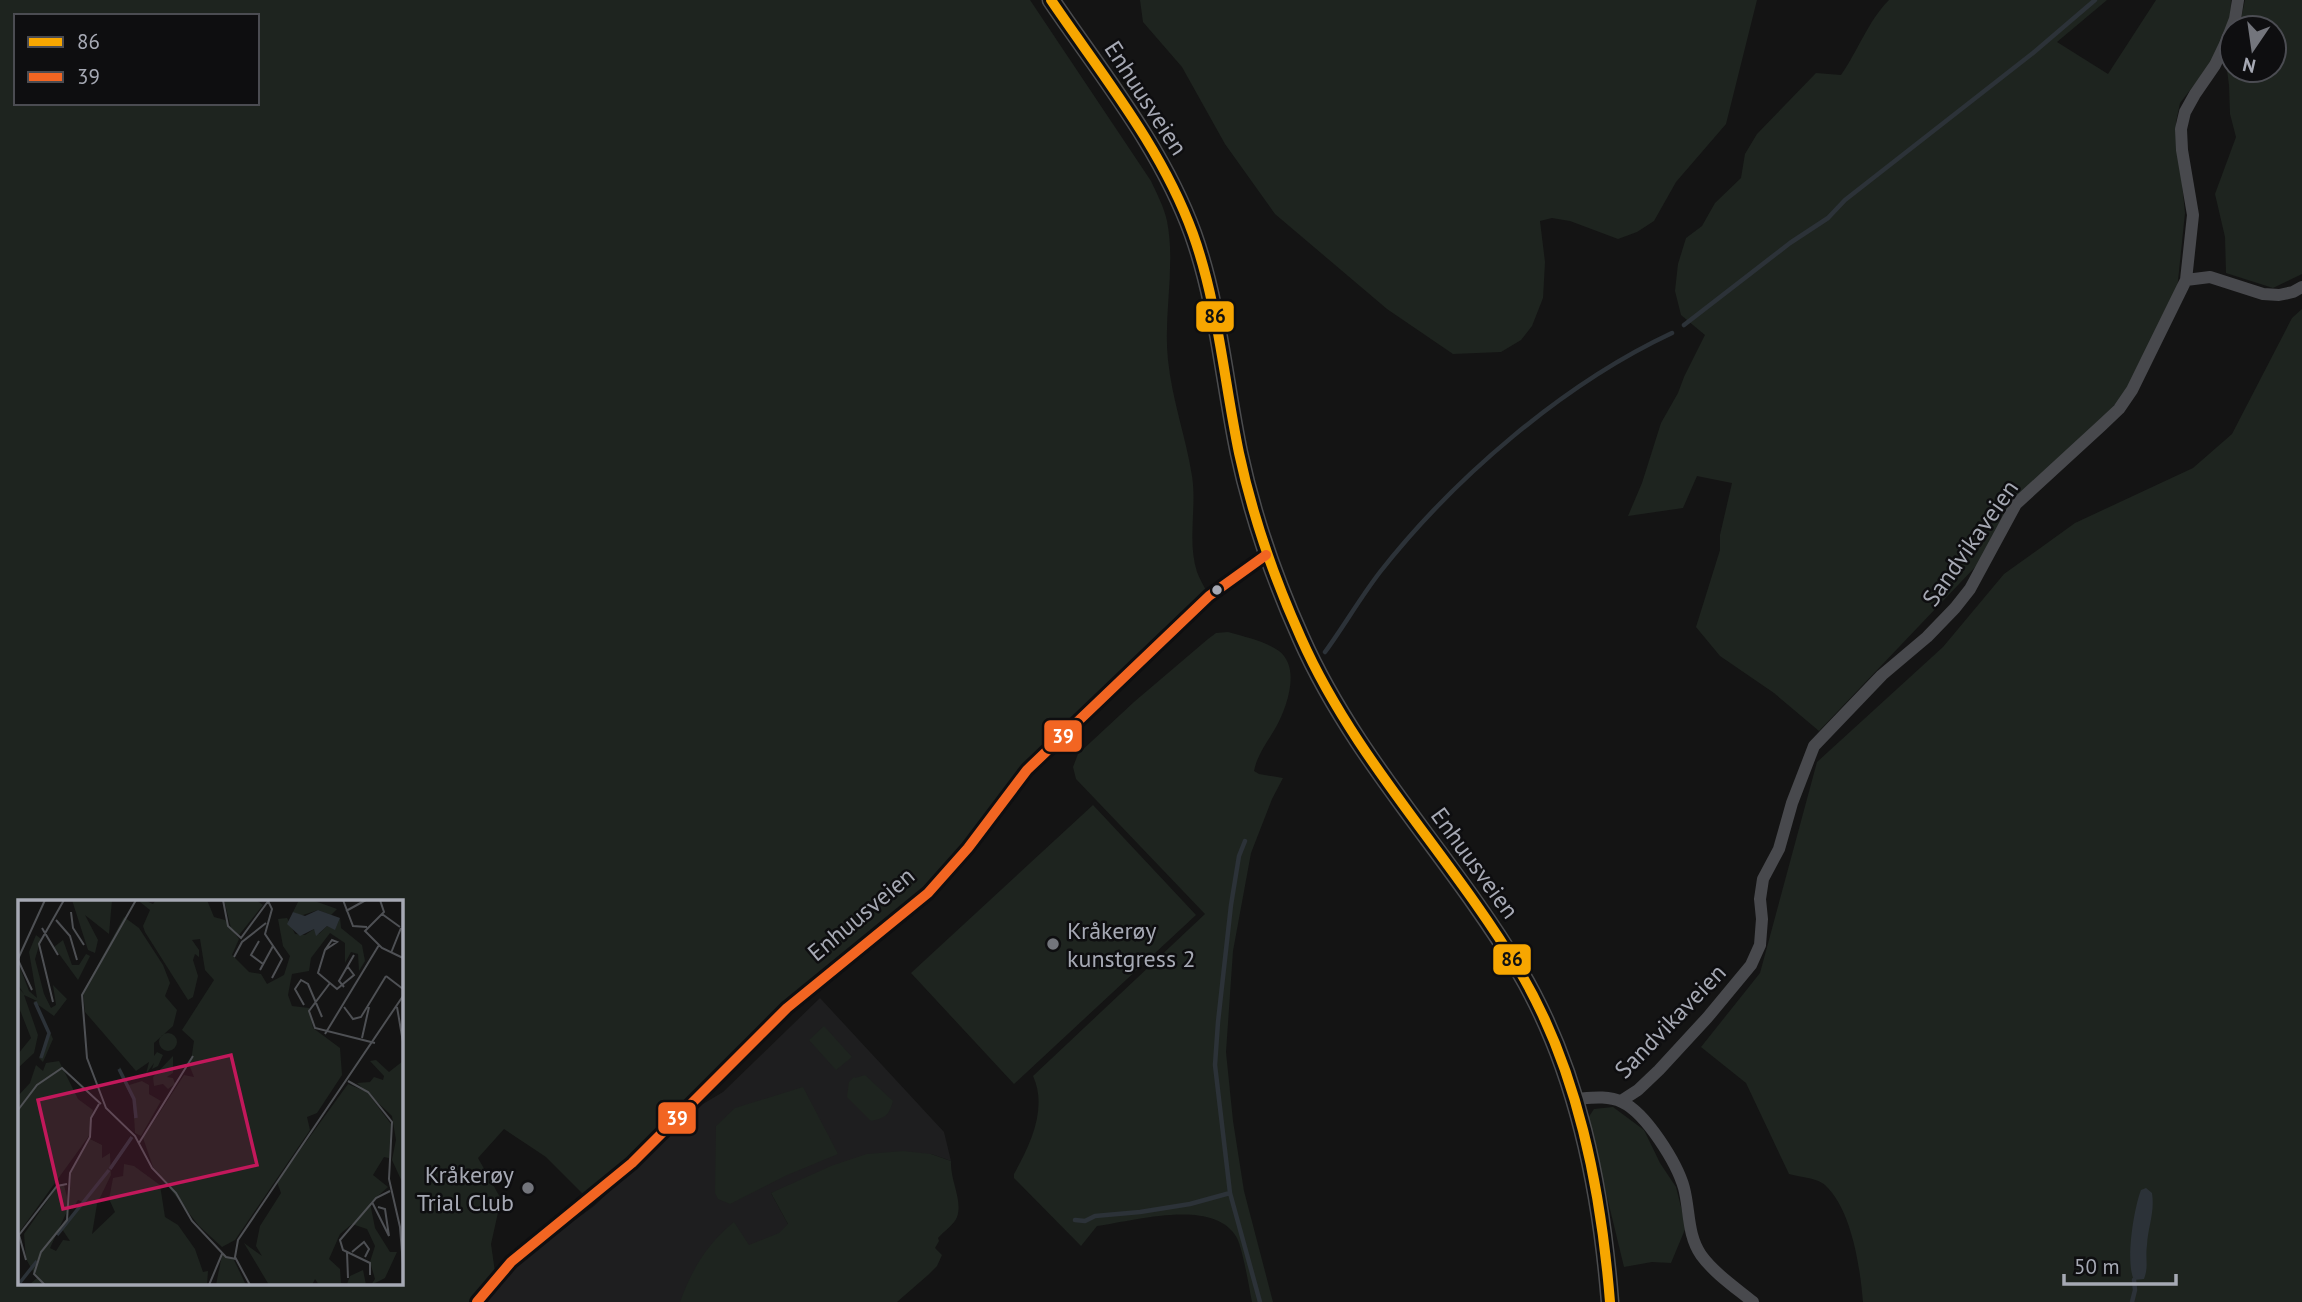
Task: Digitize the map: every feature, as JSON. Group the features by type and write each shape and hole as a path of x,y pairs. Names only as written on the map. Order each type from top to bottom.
{"main road":[{"name":"Enhuusveien","path":"1051,0 1127,109 1164,168 1193,234 1209,292 1239,453 1266,555 1301,639 1335,705 1378,772 1466,891 1521,973 1550,1032 1574,1099 1595,1191 1610,1302"}],"street":[{"name":"Sandvikaveien","path":"1620,1101 1659,1070 1751,965 1760,945 1763,879 1779,849 1792,803 1814,746 1882,675 1955,608 1970,589 2008,515 2025,494 2119,409 2132,390 2186,280 2193,215 2181,129 2185,112 2215,65 2226,42 2235,19 2238,0"},
{"path":"2186,280 2210,277 2263,294 2280,295 2302,287"},
{"name":"Enhuusveien","path":"477,1302 511,1262 632,1163 787,1008 928,893 968,848 1027,770 1209,596 1266,555"},
{"path":"1574,1099 1602,1097 1620,1101 1642,1118 1679,1174 1684,1188 1690,1231 1701,1255 1753,1302"}],"shaded area":[{"path":"0,0 1030,0 1151,181 1166,216 1170,256 1168,360 1192,476 1194,560 1209,596 1027,770 928,893 823,978 589,1200 546,1157 504,1129 478,1158 501,1199 491,1244 496,1279 478,1302 0,1302"},
{"path":"1140,0 1757,0 1726,124 1676,182 1654,221 1637,232 1618,239 1570,221 1552,218 1540,221 1545,262 1543,298 1532,326 1521,340 1501,352 1453,354 1387,309 1275,214 1225,144 1182,67 1143,22"},
{"path":"1889,0 2107,0 2057,42 2108,74 2156,0 2231,0 2230,14 2218,14 2218,47 2208,67 2180,103 2176,122 2185,213 2176,300 2123,397 2012,504 1979,563 1819,731 1774,693 1720,656 1696,627 1720,550 1720,535 1732,483 1697,476 1683,508 1628,516 1642,483 1661,423 1705,335 1681,315 1675,291 1678,264 1686,238 1702,226 1715,203 1741,178 1745,154 1757,134 1816,73 1841,75"},
{"path":"2245,0 2302,0 2302,274 2273,288 2226,273 2225,237 2215,194 2236,137 2230,114 2229,84 2288,84 2288,14 2242,14"},
{"path":"2302,309 2302,1302 1863,1302 1853,1240 1842,1209 1834,1196 1822,1183 1789,1174 1746,1083 1701,1047 1760,973 1817,762 1943,647 2004,574 2075,523 2193,468 2232,434 2292,318"},
{"path":"1228,632 1261,642 1279,651 1286,658 1291,677 1284,709 1255,765 1254,771 1259,774 1283,778 1251,853 1233,951 1226,1052 1244,1191 1273,1302 1252,1302 1237,1238 1226,1226 1211,1218 1173,1215 1097,1226 1081,1246 1014,1178 1031,1139 1038,1113 1039,1101 1033,1076 1205,914 1076,779 1073,767 1078,754 1208,639 1216,633"},
{"name":"Kråkerøy kunstgress 2","path":"1093,805 1196,915 1014,1084 911,973"},
{"path":"820,998 944,1132 951,1161 931,1154 771,1193 788,1224 792,1302 485,1302 522,1259 594,1206 703,1104 723,1092"},
{"path":"824,1026 852,1057 836,1070 809,1040"},
{"path":"865,1075 893,1101 890,1110 880,1119 871,1121 847,1097 849,1082 854,1077"},
{"path":"803,1087 838,1154 785,1176 730,1204 718,1199 715,1193 716,1126 735,1108"},
{"path":"1613,1107 1644,1130 1660,1163 1676,1187 1686,1227 1671,1263 1652,1262 1624,1267 1588,1118 1594,1109"},
{"path":"903,1151 931,1154 951,1161 958,1211 953,1223 938,1238 935,1248 942,1255 937,1266 897,1302 680,1302 701,1258 734,1222 749,1245 779,1233 788,1224 771,1193 831,1166 867,1154"},
{"path":"2146,1188 2152,1193 2153,1200 2146,1270 2144,1279 2134,1280 2130,1261 2131,1235 2138,1198 2141,1190"}],"waterway":[{"path":"1684,325 1790,243 1828,218 1845,200 2033,53 2095,0"},
{"path":"1325,652 1380,572 1409,537 1476,469 1551,406 1631,354 1672,333"},
{"path":"1245,841 1239,856 1231,905 1215,1065 1230,1193 1260,1302"},
{"path":"1075,1220 1085,1221 1095,1216 1190,1204 1230,1193"},
{"path":"2132,1302 2134,1280"}],"transit line":[{"name":"86","path":"1051,0 1148,142 1180,202 1193,234 1215,315 1239,453 1251,501 1273,570 1301,638 1348,725 1464,887 1519,970 1557,1048 1571,1089 1593,1173 1610,1302"},
{"name":"39","path":"477,1302 511,1262 632,1163 787,1008 928,893 968,848 1027,770 1209,596 1266,555"}],"place":[{"name":"Kråkerøy kunstgress 2","path":"1053,944"},
{"name":"Kråkerøy Trial Club","path":"528,1188"}]}
